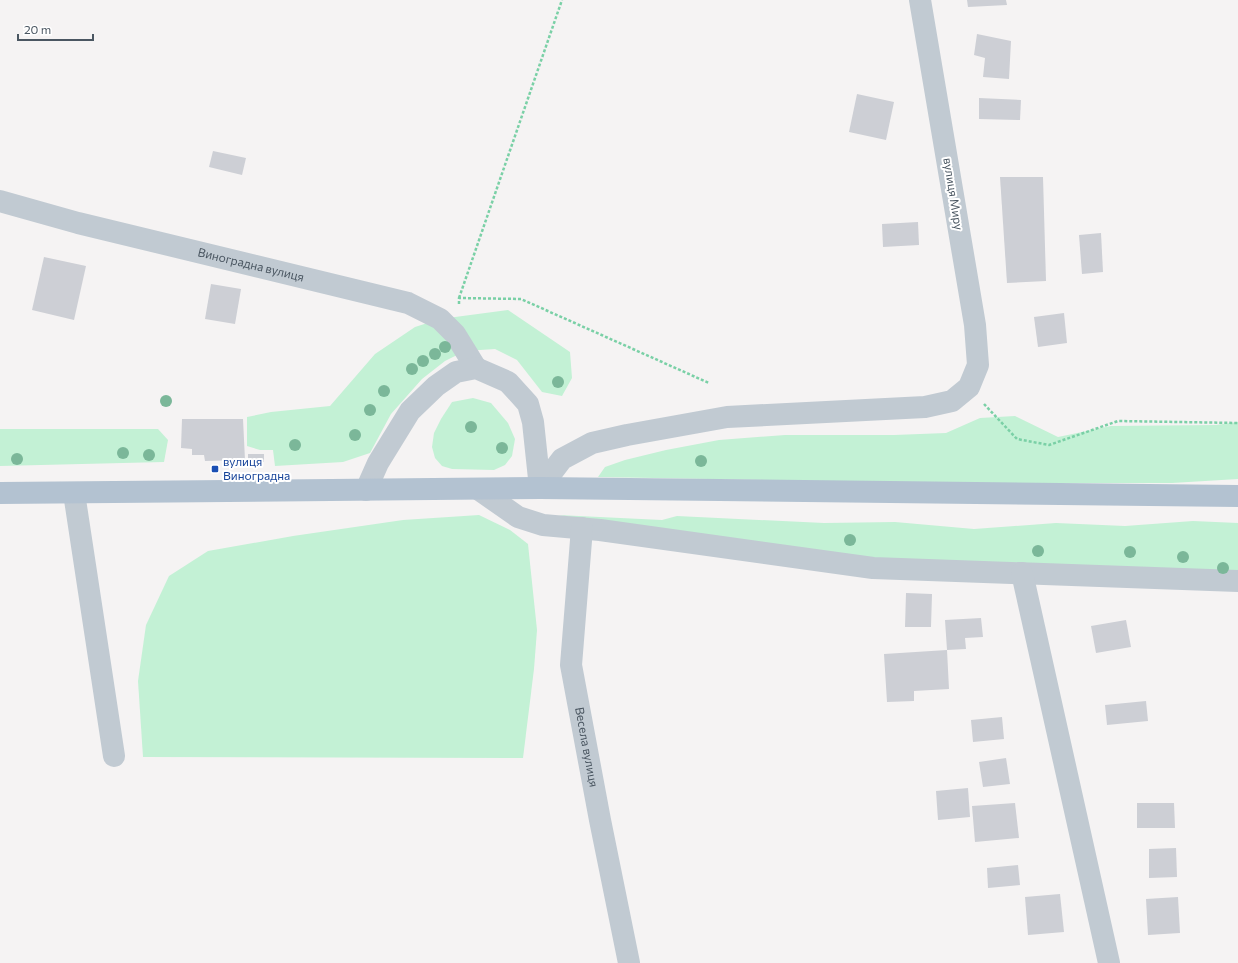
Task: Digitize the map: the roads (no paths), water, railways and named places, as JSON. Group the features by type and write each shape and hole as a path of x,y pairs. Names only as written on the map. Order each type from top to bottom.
{"main road":[{"path":"0,493 540,488 1238,496"}],"street":[{"name":"вулиця Миру","path":"540,488 562,459 592,443 627,435 727,417 924,407 952,401 969,387 978,365 975,325 920,0"},
{"name":"Виноградна вулиця","path":"0,201 78,223 408,303 440,319 455,334 476,368"},
{"path":"366,490 378,463 410,411 436,386 456,372 476,368 508,382 528,404 533,422 540,488"},
{"path":"478,489 518,517 543,525 600,530 873,568 1238,581"},
{"path":"74,493 114,756"},
{"name":"Весела вулиця","path":"582,528 571,665 629,963"},
{"path":"1022,573 1109,963"}],"place":[{"name":"вулиця Виноградна","path":"215,469"}]}
